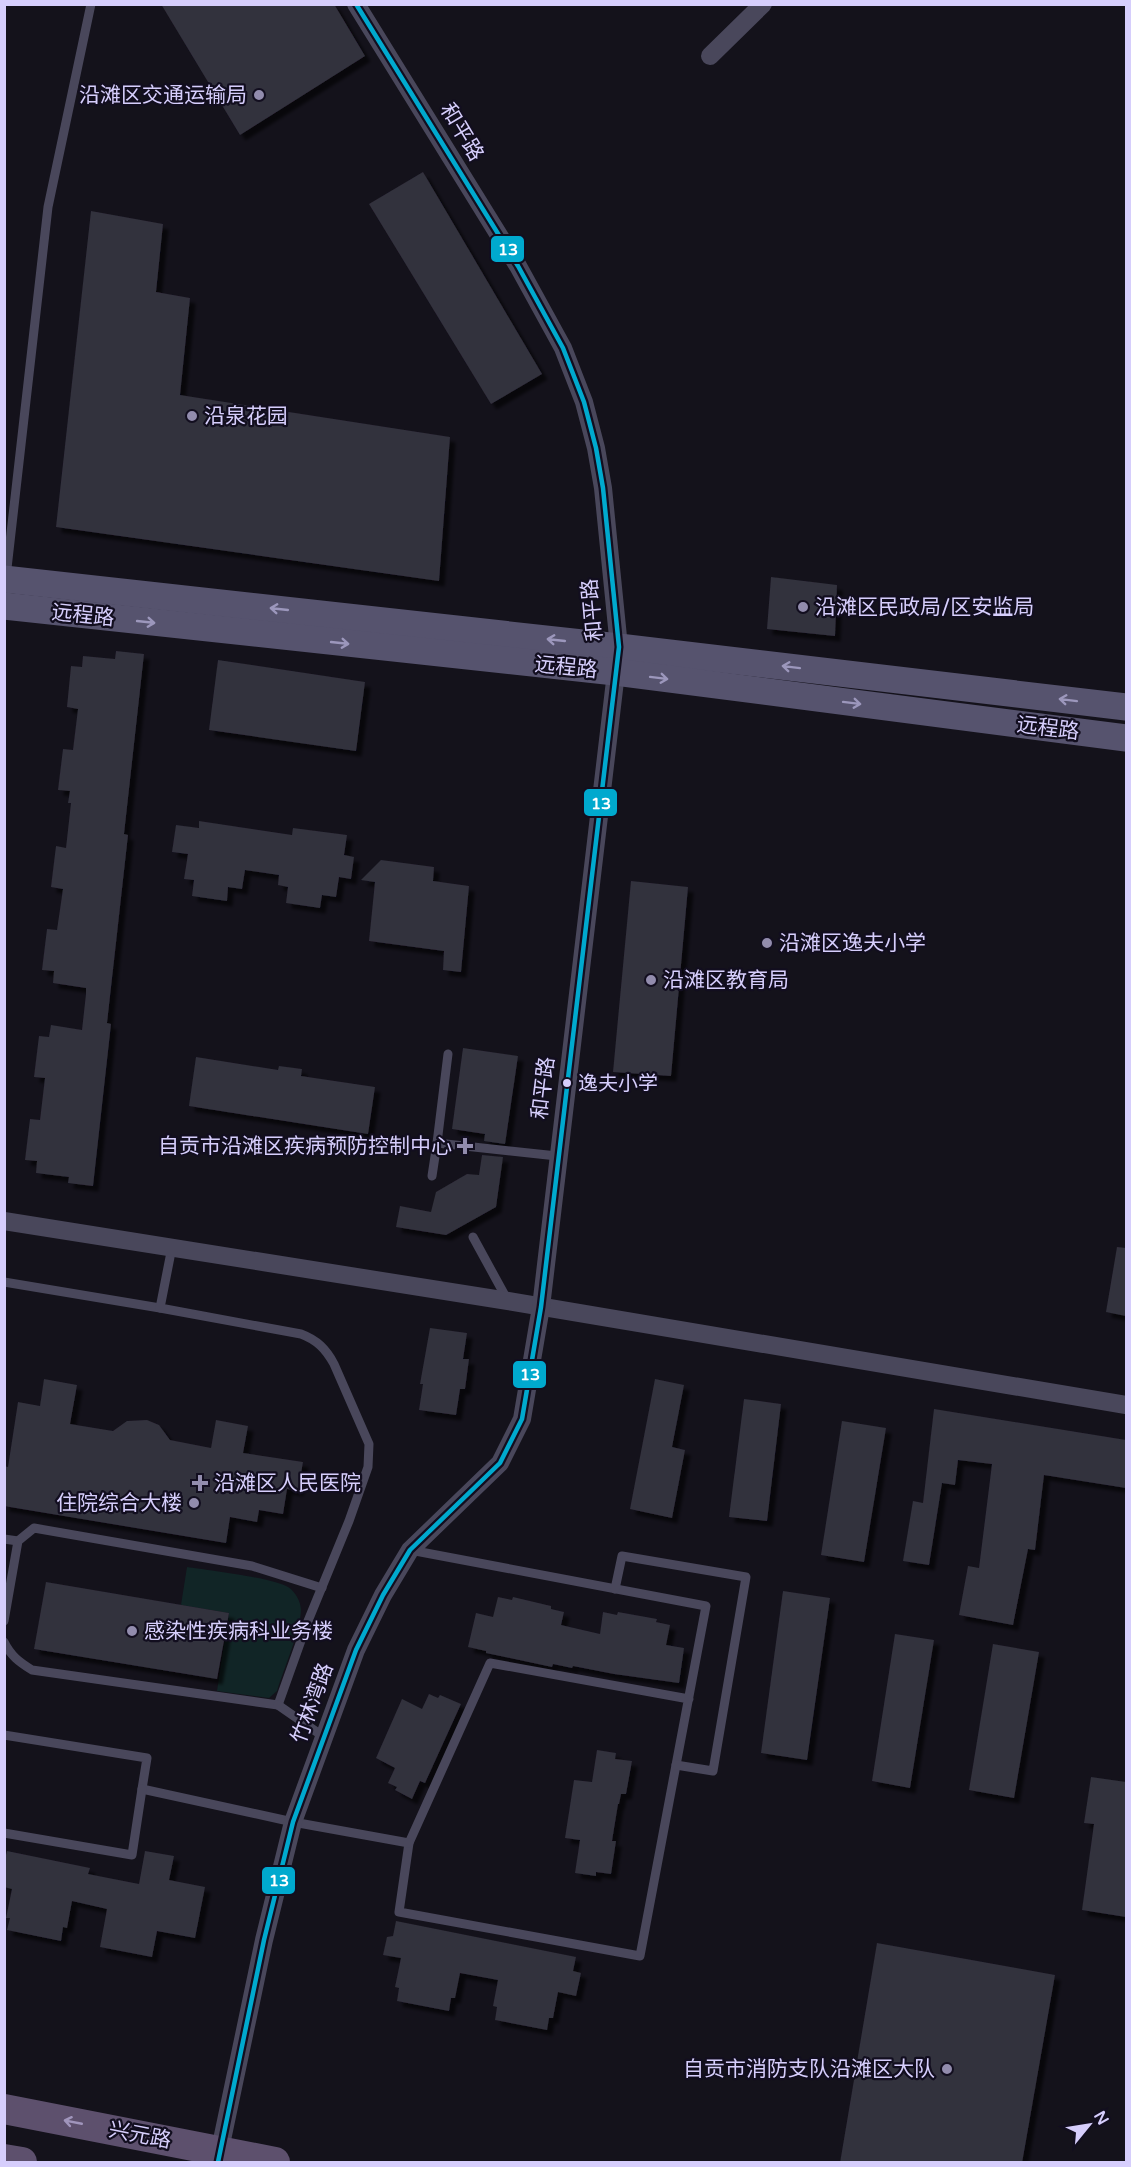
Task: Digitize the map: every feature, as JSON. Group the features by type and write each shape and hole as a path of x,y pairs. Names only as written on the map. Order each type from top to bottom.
{"main road":[{"name":"远程路","path":"5,579 617,659 1126,738"},
{"name":"远程路","path":"4,606 617,659 1126,707"},
{"name":"兴元路","path":"4,2109 219,2157 274,2163"},
{"path":"4,2159 22,2163"}],"street":[{"name":"和平路","path":"356,4 518,266 563,348 584,402 596,448 603,489 617,659 541,1307"},
{"path":"710,56 763,4"},
{"path":"4,1221 508,1301 1126,1405"},
{"name":"竹林湾路","path":"219,2157 264,1940 293,1822 356,1650 383,1595 410,1550 500,1463 522,1419 541,1307"}],"lane":[{"path":"5,579 48,207 91,4"},
{"path":"432,1176 448,1054"},
{"path":"437,1143 557,1156"},
{"path":"473,1237 508,1301"},
{"path":"160,1308 172,1247"},
{"path":"4,1282 301,1334 312,1338 327,1351 369,1444 368,1467 278,1705"},
{"path":"4,1621 18,1541 34,1528 252,1566 322,1588"},
{"path":"4,1539 18,1541"},
{"path":"410,1550 706,1606 689,1699 640,1956 399,1912 409,1843 490,1663 689,1699"},
{"path":"615,1589 622,1556 746,1577 713,1771 676,1765"},
{"path":"4,1642 17,1661 32,1670 278,1705 324,1737"},
{"path":"4,1735 147,1758 132,1855 4,1833"},
{"path":"142,1789 293,1822 409,1843"}],"green space":[{"path":"187,1567 269,1580 288,1587 297,1597 301,1610 298,1628 277,1691 269,1698 217,1691 229,1613 181,1605"}],"building":[{"name":"沿滩区交通运输局","path":"161,4 334,4 365,56 240,135"},
{"path":"423,172 542,374 491,404 369,204"},
{"name":"沿泉花园","path":"91,211 163,224 156,292 190,298 180,395 450,437 439,581 56,527"},
{"name":"沿滩区民政局/区安监局","path":"771,577 837,585 835,636 767,629"},
{"path":"116,651 144,654 124,834 128,835 107,1023 111,1024 93,1186 68,1183 69,1177 36,1173 37,1161 25,1160 30,1119 40,1120 45,1078 34,1077 39,1036 49,1037 51,1025 82,1030 86,994 86,988 53,983 54,971 42,970 47,929 57,930 63,889 51,887 56,846 66,848 71,803 68,803 70,791 58,790 63,749 73,750 78,709 67,707 71,666 82,667 83,656 115,659"},
{"path":"218,660 365,682 356,751 209,730"},
{"path":"199,821 292,835 293,828 347,835 344,855 354,857 351,879 339,877 336,897 322,895 320,908 286,903 288,887 278,885 279,875 245,870 242,889 228,887 227,901 192,896 194,880 184,879 188,854 172,852 176,825 199,828"},
{"path":"381,860 434,867 433,881 469,886 461,972 443,970 444,951 369,941 375,882 361,880"},
{"name":"沿滩区教育局","path":"631,881 688,887 671,1076 613,1072"},
{"path":"463,1048 518,1056 505,1144 484,1141 485,1134 452,1129"},
{"path":"196,1057 278,1070 279,1066 302,1069 301,1076 375,1087 368,1134 189,1106"},
{"path":"482,1155 503,1157 496,1207 446,1235 396,1227 400,1206 431,1212 436,1192 467,1174 479,1175"},
{"path":"1117,1247 1126,1248 1126,1316 1106,1312"},
{"path":"430,1328 467,1333 463,1359 469,1359 465,1389 460,1389 456,1415 419,1410 423,1384 420,1384"},
{"path":"44,1379 77,1385 70,1424 113,1431 127,1421 147,1420 159,1425 170,1440 211,1448 216,1420 248,1426 243,1453 303,1462 298,1491 287,1489 283,1514 259,1510 257,1522 230,1517 226,1543 4,1506 4,1466 8,1467 18,1402 40,1406"},
{"path":"655,1379 684,1385 672,1447 685,1450 672,1518 630,1509"},
{"path":"744,1399 781,1404 767,1521 729,1517"},
{"path":"934,1409 1126,1440 1126,1488 1044,1475 1035,1550 1028,1549 1013,1625 959,1615 968,1566 979,1568 992,1464 958,1460 955,1485 942,1483 929,1565 903,1561 913,1501 923,1503"},
{"path":"842,1421 886,1428 864,1562 821,1555"},
{"name":"感染性疾病科业务楼","path":"46,1582 229,1613 217,1679 34,1649"},
{"path":"783,1591 830,1598 807,1760 761,1753"},
{"path":"498,1597 512,1600 513,1597 551,1606 551,1609 564,1612 561,1625 600,1634 603,1612 617,1615 618,1612 657,1619 656,1622 670,1625 666,1645 684,1648 679,1683 573,1666 572,1668 553,1664 552,1667 468,1647 476,1613 493,1617"},
{"path":"895,1634 934,1640 910,1788 872,1781"},
{"path":"993,1644 1039,1652 1014,1798 969,1790"},
{"path":"429,1694 438,1698 440,1695 461,1704 425,1783 420,1781 412,1799 395,1790 397,1787 388,1783 395,1768 376,1758 402,1699 422,1709"},
{"path":"597,1750 616,1753 615,1759 632,1761 626,1794 621,1794 618,1804 612,1841 616,1841 611,1874 596,1872 596,1876 575,1873 580,1840 565,1838 574,1780 592,1782"},
{"path":"1091,1777 1126,1782 1126,1917 1082,1910 1094,1824 1084,1823"},
{"path":"7,1851 90,1868 88,1874 139,1884 145,1851 174,1856 169,1880 205,1887 195,1938 157,1931 152,1957 100,1947 107,1909 72,1901 67,1928 63,1927 61,1941 7,1930 10,1918 6,1918 12,1889 4,1887 4,1863"},
{"path":"396,1921 576,1957 573,1971 581,1973 576,1996 558,1992 553,2018 549,2018 547,2030 495,2020 497,2007 493,2006 498,1980 460,1973 455,1998 451,1998 449,2011 397,2001 399,1988 395,1987 401,1958 383,1955 387,1937 393,1936"},
{"name":"自贡市消防支队沿滩区大队","path":"877,1943 1055,1975 1022,2163 840,2163"}],"transit line":[{"name":"13","path":"218,2162 264,1940 293,1822 356,1650 383,1595 410,1550 500,1463 522,1419 541,1307 619,647 603,488 596,448 584,402 563,348 518,266 356,4"}],"place":[{"name":"沿滩区交通运输局","path":"259,95"},
{"name":"沿泉花园","path":"192,416"},
{"name":"沿滩区民政局/区安监局","path":"803,607"},
{"name":"沿滩区逸夫小学","path":"767,943"},
{"name":"沿滩区教育局","path":"651,980"},
{"name":"逸夫小学","path":"567,1083"},
{"name":"自贡市沿滩区疾病预防控制中心","path":"465,1146"},
{"name":"沿滩区人民医院","path":"200,1483"},
{"name":"住院综合大楼","path":"194,1503"},
{"name":"感染性疾病科业务楼","path":"132,1631"},
{"name":"自贡市消防支队沿滩区大队","path":"947,2069"}]}
